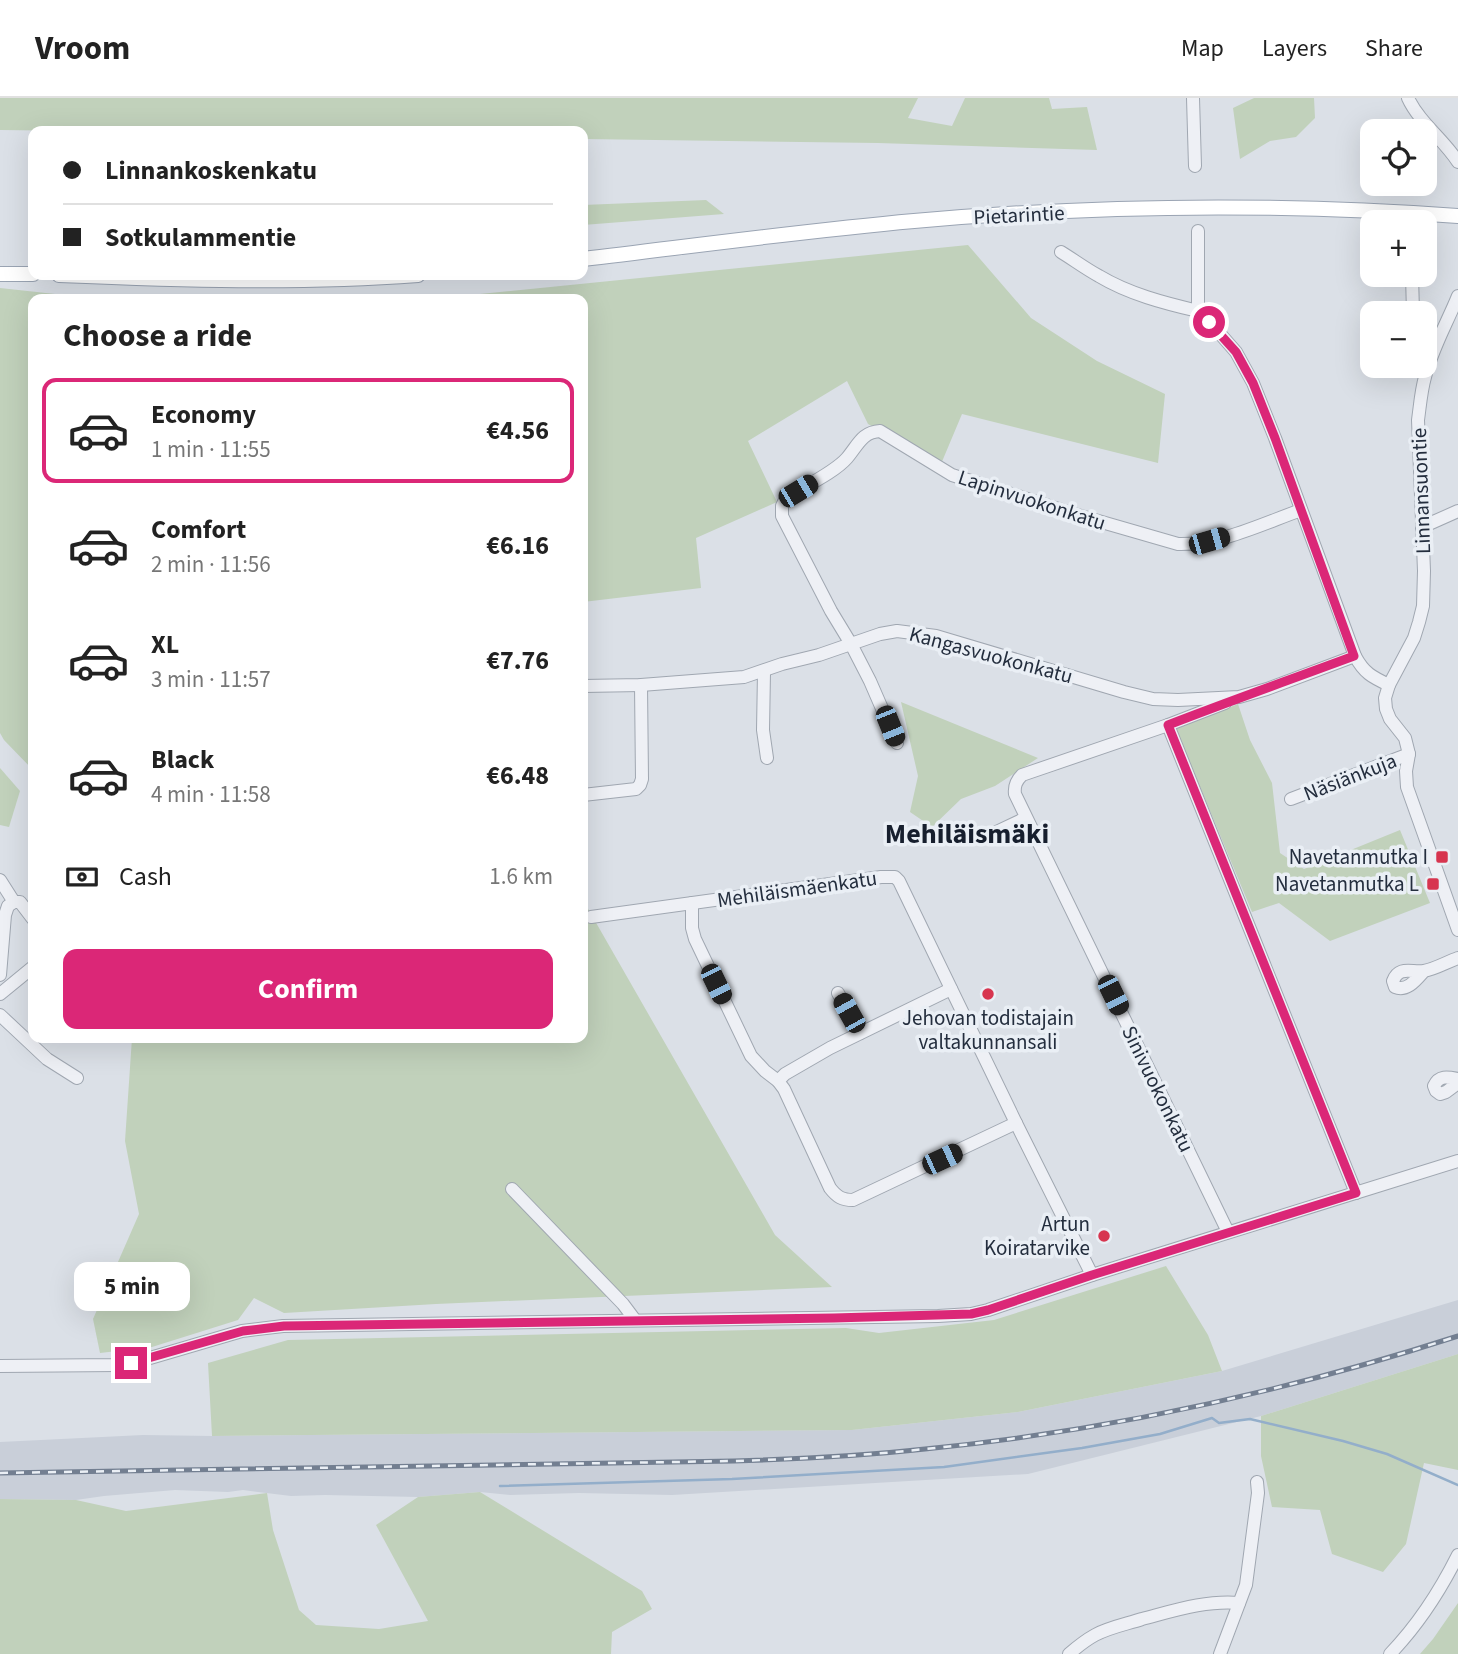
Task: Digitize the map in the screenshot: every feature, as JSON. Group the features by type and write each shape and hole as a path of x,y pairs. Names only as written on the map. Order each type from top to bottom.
{"main road":[{"name":"Pietarintie","path":"588,258 916,221 1090,211 1235,207 1370,210 1458,216"},
{"path":"0,274 28,274"}],"street":[{"path":"1193,98 1195,166"},
{"path":"1408,98 1458,162"},
{"path":"1198,231 1198,312"},
{"path":"1062,252 1099,277 1130,292 1198,312 1236,352 1245,367 1263,407 1354,656 1368,675 1389,685 1385,698 1386,709 1390,719 1405,738 1409,754 1407,787 1458,930"},
{"name":"Linnansuontie","path":"1437,339 1458,296"},
{"name":"Linnansuontie","path":"1389,685 1414,638 1423,606 1418,420 1424,378"},
{"name":"Lapinvuokonkatu","path":"851,644 782,516 782,506 786,498 839,465 858,442 873,432 880,432 894,439 952,475 1178,544 1209,541 1301,510"},
{"path":"1422,527 1458,510"},
{"name":"Kangasvuokonkatu","path":"588,686 733,678 764,672 782,664 819,656 880,634 897,631 936,636 1153,699 1239,697 1354,656"},
{"path":"851,644 897,743"},
{"path":"764,672 763,730 766,758"},
{"path":"588,794 636,789 640,785 641,685"},
{"path":"1239,697 1168,725 1356,1193"},
{"name":"Sinivuokonkatu","path":"1168,725 1022,775 1014,788 1026,818 1228,1232"},
{"name":"Näsiänkuja","path":"1291,799 1409,754"},
{"path":"988,836 1026,818"},
{"name":"Mehiläismäenkatu","path":"591,917 895,877 1092,1275"},
{"path":"0,880 14,902"},
{"path":"0,975 8,906 20,902 28,912"},
{"path":"692,903 695,939 751,1056 778,1080 830,1188 837,1196 844,1200 853,1200 1016,1124"},
{"path":"1424,971 1458,958"},
{"path":"0,994 28,971"},
{"path":"778,1080 796,1066 951,989"},
{"path":"838,993 860,1033"},
{"path":"0,1016 28,1042"},
{"path":"30,1043 47,1059 77,1077"},
{"path":"0,1366 117,1365 243,1331 284,1326 957,1315 988,1310 1458,1161"},
{"path":"512,1189 623,1304 635,1320"},
{"path":"1220,1654 1246,1585 1257,1482"},
{"path":"1390,1654 1406,1637 1432,1600 1458,1555"},
{"path":"1069,1654 1098,1633 1120,1625 1203,1605 1239,1603"}],"shaded area":[{"path":"1458,1300 1458,1354 1261,1416 1028,1474 672,1495 510,1495 480,1492 418,1497 291,1496 243,1490 175,1490 76,1500 0,1499 0,1442 143,1435 852,1430 1018,1412 1222,1371"}],"green space":[{"path":"0,98 918,98 908,118 952,126 965,98 1049,98 1052,109 1087,107 1097,150 878,143 588,139 588,126 28,126 28,130 0,130"},
{"path":"1254,98 1314,98 1315,118 1296,137 1270,141 1240,159 1233,108"},
{"path":"706,200 724,214 588,225 588,205"},
{"path":"968,245 1031,318 1097,361 1165,394 1158,463 962,414 941,464 868,424 847,381 748,441 777,502 696,538 701,588 588,601 588,294 480,294"},
{"path":"0,288 55,294 28,294 28,765 0,733"},
{"path":"901,702 1038,758 995,786 961,799 932,827 910,812 918,776"},
{"path":"1238,704 1250,740 1272,783 1280,853 1304,869 1400,830 1430,903 1330,941 1279,903 1252,912 1176,729"},
{"path":"0,768 20,791 9,827 0,825"},
{"path":"588,909 775,1235 832,1287 284,1313 254,1298 238,1320 152,1347 100,1353 93,1319 139,1214 125,1141 132,1043 588,1043"},
{"path":"1166,1266 1208,1335 1222,1371 1018,1412 852,1430 212,1436 208,1363 288,1340 846,1328 879,1333 994,1320"},
{"path":"1458,1354 1458,1470 1424,1463 1406,1544 1383,1572 1332,1554 1320,1510 1272,1507 1261,1456 1261,1416"},
{"path":"480,1492 642,1591 652,1609 612,1632 611,1654 0,1654 0,1499 76,1500 126,1511 267,1493 273,1530 299,1610 316,1625 379,1629 428,1621 376,1525 418,1497"},
{"path":"1458,1603 1458,1654 1420,1654 1433,1639"}],"waterway":[{"path":"500,1486 732,1479 944,1467 1160,1434 1212,1418 1219,1423 1250,1419 1343,1441 1387,1454 1458,1485"}],"railway":[{"path":"0,1473 734,1461 901,1451 1060,1432 1194,1407 1327,1375 1458,1336"}],"place":[{"name":"Navetanmutka I","path":"1442,857"},
{"name":"Navetanmutka L","path":"1433,884"},
{"name":"Jehovan todistajain valtakunnansali","path":"988,994"},
{"name":"Artun Koiratarvike","path":"1104,1236"}],"district":[{"name":"Mehiläismäki","path":"967,833"}],"route":[{"path":"131,1363 220,1336 284,1326 971,1314 1356,1193 1168,725 1354,656 1253,383 1236,352 1209,322"}]}
